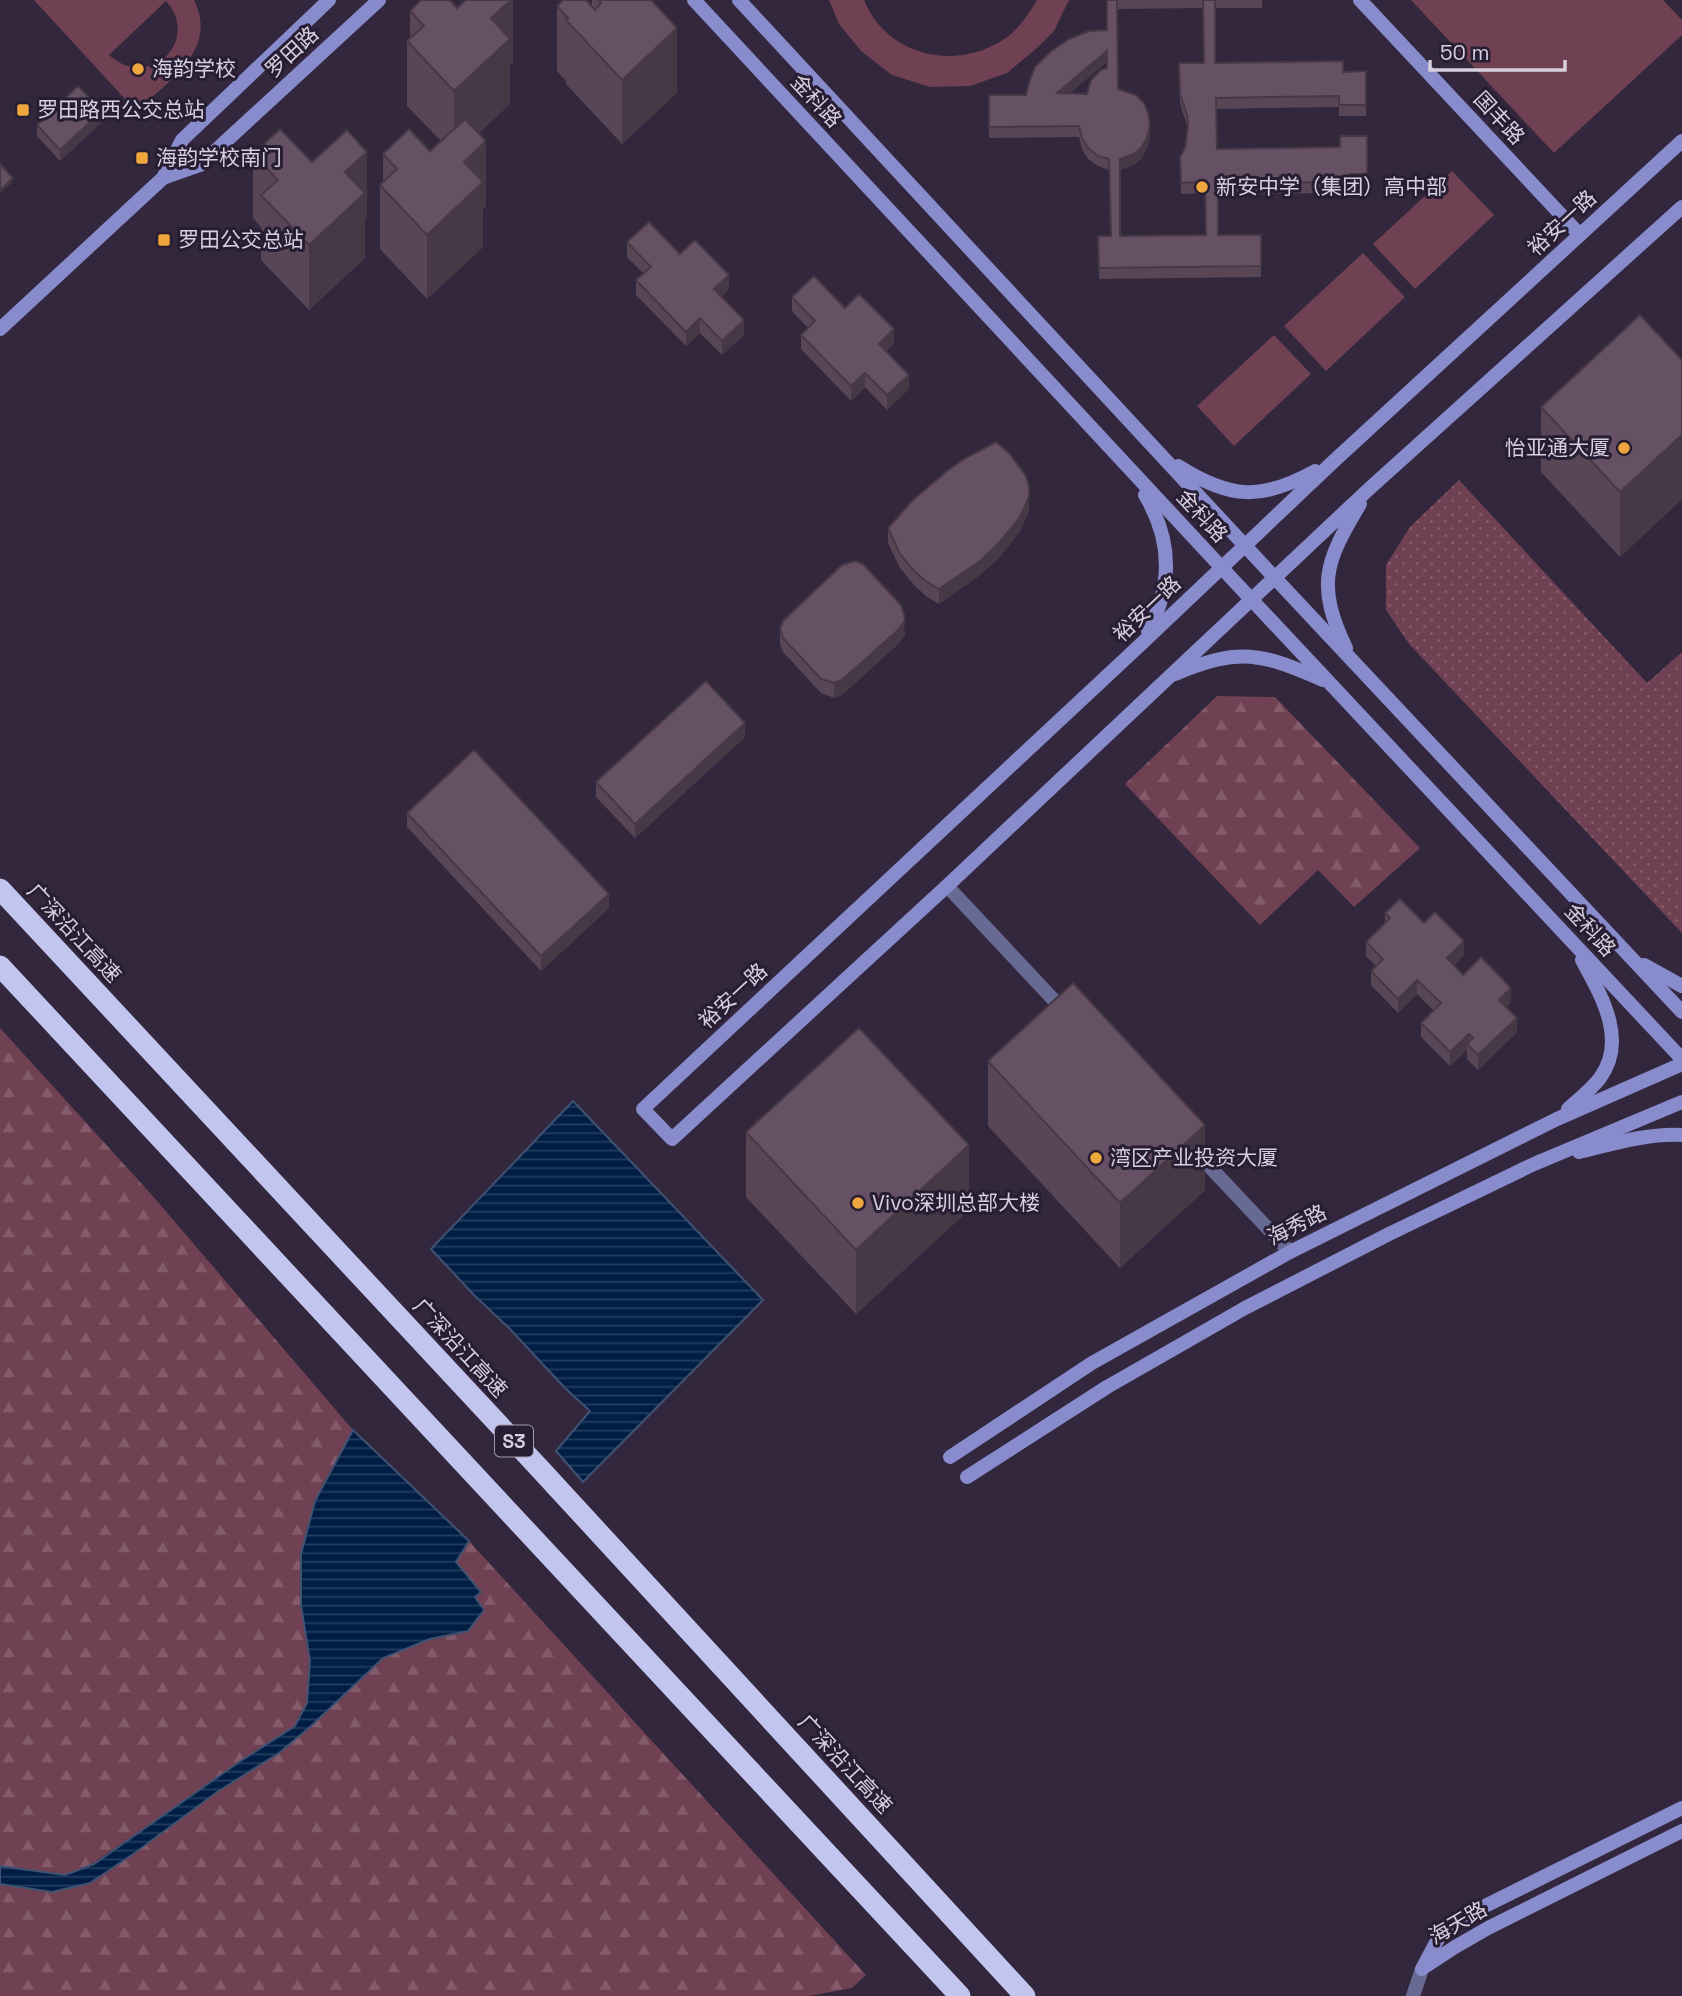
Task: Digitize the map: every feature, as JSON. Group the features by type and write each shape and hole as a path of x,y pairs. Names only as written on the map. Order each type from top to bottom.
{"highway":[{"name":"广深沿江高速","path":"0,889 1025,1996"},
{"name":"S3","path":"0,967 960,1996"}],"main road":[{"name":"罗田路","path":"0,329 163,178 182,140 329,0"},
{"name":"罗田路","path":"163,178 200,165 379,0"},
{"name":"金科路","path":"694,0 1682,1062"},
{"name":"金科路","path":"739,0 1159,454 1682,1012"},
{"name":"国丰路","path":"1360,0 1580,235"},
{"name":"裕安一路","path":"947,886 672,1139 643,1109 1335,460 1682,141"},
{"path":"947,886 1370,488 1682,207"},
{"path":"1159,454 1212,485 1231,491 1253,493 1287,485 1335,460"},
{"path":"1132,472 1160,524 1167,561 1166,579 1157,614 1139,646"},
{"path":"1353,662 1337,629 1327,579 1337,545 1370,488"},
{"path":"1168,677 1214,660 1246,656 1274,660 1327,681"},
{"path":"1557,1119 1594,1086 1609,1063 1612,1051 1606,1005 1571,940"},
{"path":"1631,958 1682,986"},
{"name":"海秀路","path":"950,1457 1092,1363 1290,1252 1557,1119 1682,1062"},
{"path":"967,1477 1107,1387 1245,1308 1534,1164 1682,1102"},
{"path":"1534,1164 1649,1137 1682,1135"},
{"name":"海天路","path":"1422,1969 1439,1937 1454,1924 1682,1808"},
{"name":"海天路","path":"1422,1969 1488,1928 1682,1831"}],"street":[{"path":"947,886 1078,1026"},
{"path":"1183,1138 1290,1252"},
{"path":"1413,1996 1422,1969"}],"green space":[{"name":"海韵学校","path":"34,0 194,0 200,18 200,34 195,49 175,76 136,111","holes":["166,1 175,16 178,31 174,45 166,56 154,64 140,68 125,65 109,55"]},
{"path":"829,0 864,0 874,19 888,34 904,45 942,56 982,50 1001,41 1017,28 1037,0 1069,0 1054,31 1007,73 970,86 930,87 892,75 861,51 839,24"},
{"path":"1411,0 1663,0 1682,20 1682,35 1554,153"},
{"path":"1452,171 1494,215 1415,289 1373,244"},
{"path":"1363,253 1405,297 1326,371 1284,326"},
{"path":"1274,335 1311,374 1234,446 1197,406"},
{"path":"1459,480 1647,683 1682,652 1682,933 1410,645 1386,610 1386,565 1410,527"},
{"path":"1217,696 1275,697 1420,848 1354,907 1318,870 1260,925 1125,784"},
{"path":"0,1028 151,1194 353,1430 315,1501 301,1554 301,1605 310,1661 307,1703 295,1726 92,1864 65,1875 0,1866"},
{"path":"469,1541 866,1975 852,1988 809,1996 0,1996 0,1884 52,1892 90,1883 217,1792 279,1753 383,1658 430,1639 468,1631 474,1597 481,1591 456,1562"}],"water":[{"path":"573,1101 763,1300 583,1482 556,1451 590,1411 431,1249"},
{"path":"353,1430 469,1541 456,1562 481,1592 475,1597 484,1610 468,1631 430,1639 383,1658 279,1753 217,1792 90,1883 52,1892 0,1884 0,1866 65,1875 94,1864 295,1726 307,1703 310,1661 301,1605 301,1554 315,1501"}],"building":[{"path":"421,0 450,0 457,8 466,0 511,0 491,18 510,39 454,91 407,41 424,26 410,11"},
{"path":"563,0 586,0 595,10 601,3 598,0 651,0 677,28 622,80 566,20 568,18 557,6"},
{"path":"1107,0 1117,0 1118,89 1136,95 1144,103 1150,125 1142,147 1134,154 1120,159 1120,236 1206,235 1205,182 1181,183 1180,157 1185,148 1188,126 1180,94 1179,63 1204,63 1203,0 1215,0 1215,63 1343,61 1343,72 1366,71 1366,105 1339,105 1339,96 1216,98 1217,149 1340,147 1340,136 1367,136 1367,174 1350,174 1350,182 1218,183 1218,235 1261,235 1261,266 1099,268 1098,236 1111,236 1109,159 1098,156 1088,148 1079,126 989,127 989,95 1026,95 1035,67 1050,52 1069,39 1089,31 1107,30","holes":["1107,51 1107,68 1091,80 1087,94 1057,93"]},
{"path":"78,86 102,111 60,150 37,125"},
{"path":"465,119 486,141 464,162 483,182 427,235 380,185 397,169 383,154 409,129 430,151"},
{"path":"280,129 312,162 347,130 367,152 345,172 365,193 309,245 261,195 278,180 253,154"},
{"path":"0,164 13,178 0,190"},
{"path":"649,222 680,254 695,240 729,275 714,289 744,320 722,341 700,318 686,332 636,280 651,267 627,242"},
{"path":"814,276 845,308 859,294 894,329 879,344 909,375 887,395 865,373 851,386 801,335 815,321 792,297"},
{"path":"1640,315 1682,360 1682,435 1620,492 1541,407"},
{"path":"996,442 1009,453 1026,476 1029,497 1020,517 999,543 980,561 939,589 914,571 900,554 888,528 913,500 947,471"},
{"path":"855,561 863,564 901,605 905,618 898,630 842,680 834,683 821,679 783,638 780,629 783,621 842,565"},
{"path":"706,681 745,723 635,824 596,782"},
{"path":"474,750 609,894 541,956 407,813"},
{"path":"1400,899 1424,923 1435,912 1464,941 1447,958 1463,975 1481,957 1511,988 1499,1000 1517,1018 1478,1055 1467,1044 1473,1038 1469,1034 1450,1052 1421,1023 1441,1003 1417,980 1398,999 1371,971 1383,959 1366,942 1390,918 1385,913"},
{"path":"1073,983 1205,1125 1120,1203 988,1061"},
{"path":"859,1028 969,1145 856,1250 746,1132"}],"place":[{"name":"海韵学校","path":"138,69"},
{"name":"罗田路西公交总站","path":"23,110"},
{"name":"海韵学校南门","path":"142,158"},
{"name":"新安中学（集团）高中部","path":"1202,187"},
{"name":"罗田公交总站","path":"164,240"},
{"name":"怡亚通大厦","path":"1624,448"},
{"name":"湾区产业投资大厦","path":"1096,1158"},
{"name":"Vivo深圳总部大楼","path":"858,1203"}]}
